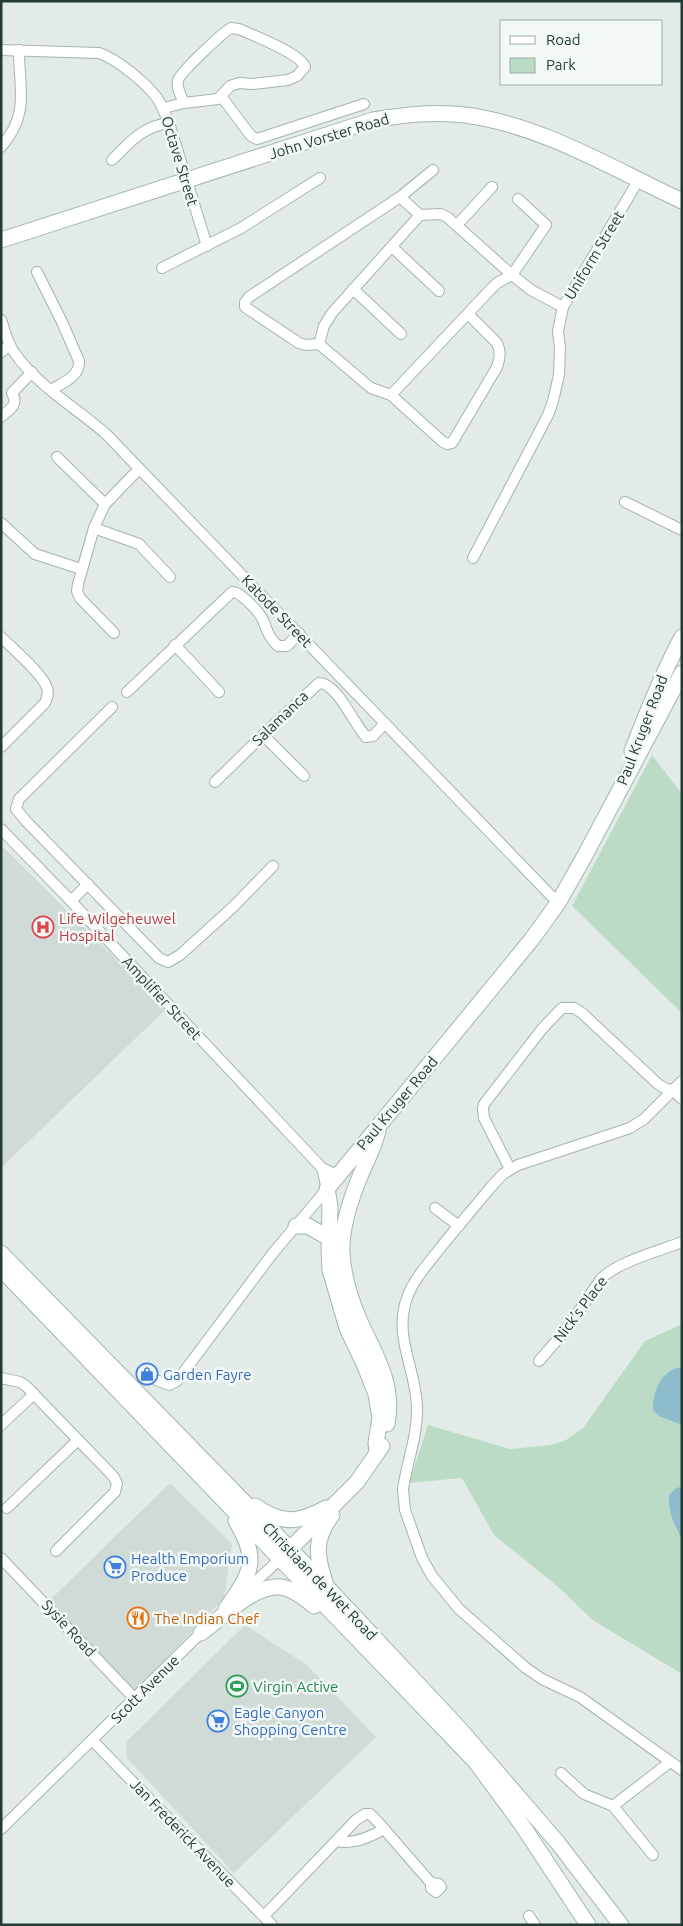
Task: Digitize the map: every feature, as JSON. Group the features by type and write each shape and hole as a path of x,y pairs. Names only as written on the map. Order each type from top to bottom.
{"street":[{"path":"163,108 184,103 214,100 221,96 230,86 239,83 253,84 288,80 303,71 305,67 304,64 288,53 239,29 231,28 222,34 181,76 178,86 184,103"},
{"name":"Octave Street","path":"1,50 95,52 112,59 147,87 157,98 169,122 185,180 207,246"},
{"path":"1,147 14,129 21,111 19,50"},
{"path":"221,96 251,136 257,138 364,104"},
{"name":"John Vorster Road","path":"1,240 373,120 401,115 439,113 466,115 520,128 568,147 682,201"},
{"path":"112,160 140,133 157,124 169,122"},
{"path":"433,170 400,197 244,302 247,309 299,343 306,345 319,344 371,388 391,395 447,444 452,443 493,375 500,357 500,349 497,343 468,314"},
{"path":"162,268 241,228 320,178"},
{"name":"Uniform Street","path":"473,558 501,508 553,401 559,375 560,348 558,331 563,307 638,181"},
{"path":"457,225 492,187"},
{"path":"400,197 420,215 441,214 457,225 531,290 563,307"},
{"path":"391,395 497,283 512,275 546,225 518,199"},
{"path":"319,344 328,319 420,215"},
{"path":"392,247 439,291"},
{"path":"37,272 62,322 79,367 75,374 51,390"},
{"path":"353,289 401,334"},
{"name":"Katode Street","path":"1,320 10,345 18,358 51,390 100,428 558,903"},
{"path":"1,352 10,345"},
{"path":"12,393 32,372"},
{"path":"1,389 6,389 15,398 14,406 1,417"},
{"path":"57,458 104,504"},
{"path":"114,633 80,598 77,589 81,569 94,528 104,504 139,469"},
{"path":"625,502 682,530"},
{"path":"1,523 35,554 81,569"},
{"path":"94,528 139,544 170,577"},
{"path":"127,692 234,592 240,594 260,615 268,635 276,645 281,647 287,646 299,633"},
{"path":"1,637 39,675 48,689 45,703 1,747"},
{"name":"Paul Kruger Road","path":"616,798 649,707 682,637"},
{"path":"175,646 219,692"},
{"name":"Paul Kruger Road","path":"156,1380 169,1385 177,1381 273,1253 532,939 558,903 682,673"},
{"name":"Salamanca","path":"215,782 315,684 320,682 325,684 346,705 355,724 366,736 373,736 385,723"},
{"path":"112,706 19,799 16,805 18,812 26,821 159,958 168,962 180,955 233,907 273,866"},
{"path":"263,735 304,776"},
{"name":"Amplifier Street","path":"1,828 72,901 322,1168 338,1175"},
{"path":"72,901 88,884"},
{"path":"510,1169 484,1118 484,1104 542,1029 562,1008 574,1008 582,1013 658,1084 666,1089 673,1090 682,1099"},
{"path":"682,1081 644,1119 630,1128 510,1169 490,1188 416,1279 404,1309 402,1334 415,1383 418,1408 403,1490 405,1510 422,1558 432,1576 459,1609 535,1674 580,1697 682,1770"},
{"name":"Amplifier Street","path":"285,1554 357,1482 383,1444 387,1429 388,1396 381,1364 353,1304 344,1273 342,1252 350,1204 361,1174 373,1150 379,1126"},
{"name":"Amplifier Street","path":"322,1168 330,1206 330,1270 348,1328 366,1366 376,1394 380,1418 376,1452"},
{"path":"338,1175 350,1204"},
{"path":"435,1208 459,1226"},
{"path":"296,1226 308,1226 329,1238"},
{"name":"Nick’s Place","path":"539,1361 556,1342 608,1272 618,1266 682,1242"},
{"name":"Christiaan de Wet Road","path":"1,1253 285,1554 355,1638 480,1767 522,1825 588,1925"},
{"name":"Christiaan de Wet Road","path":"1,1269 229,1496"},
{"path":"1,1378 20,1382 34,1394 113,1476 117,1486 115,1492 56,1551"},
{"path":"1,1425 34,1394"},
{"path":"7,1508 78,1440"},
{"path":"326,1586 318,1558 319,1541 330,1518 357,1482"},
{"path":"229,1496 272,1516 293,1521 315,1514 341,1500"},
{"path":"224,1612 247,1575 251,1558 229,1496"},
{"name":"Christiaan de Wet Road","path":"285,1554 326,1586 505,1780 558,1843 621,1925"},
{"name":"Scott Avenue","path":"1,1829 93,1741 201,1633 285,1554"},
{"name":"Sysie Road","path":"1,1558 135,1699"},
{"path":"201,1633 250,1595 264,1589 281,1587 306,1598 355,1638"},
{"name":"Jan Frederick Avenue","path":"93,1741 272,1925"},
{"path":"613,1806 670,1762"},
{"path":"560,1773 584,1794 613,1806 654,1855"},
{"path":"264,1916 365,1814 370,1814 384,1828 431,1882"},
{"path":"337,1841 347,1843 367,1837 384,1828"}],"shaded area":[{"name":"Life Wilgeheuwel Hospital","path":"1,845 166,1009 1,1168"},
{"path":"170,1483 232,1544 224,1598 134,1693 48,1602"},
{"path":"245,1625 307,1665 376,1737 234,1873 127,1758 126,1742"}],"green space":[{"path":"652,755 682,794 682,1013 572,906"},
{"path":"682,1324 682,1674 594,1621 557,1586 494,1535 462,1478 409,1483 428,1425 510,1449 551,1445 566,1440 583,1428 645,1341"}],"water":[{"path":"682,1367 682,1425 659,1416 653,1410 653,1403 656,1389 663,1377 668,1372"},
{"path":"682,1486 682,1540 672,1519 669,1495 675,1489"}],"place":[{"name":"Life Wilgeheuwel Hospital","path":"43,927"},
{"name":"Garden Fayre","path":"147,1374"},
{"name":"Health Emporium Produce","path":"115,1567"},
{"name":"The Indian Chef","path":"138,1618"},
{"name":"Virgin Active","path":"237,1686"},
{"name":"Eagle Canyon Shopping Centre","path":"218,1721"}]}
